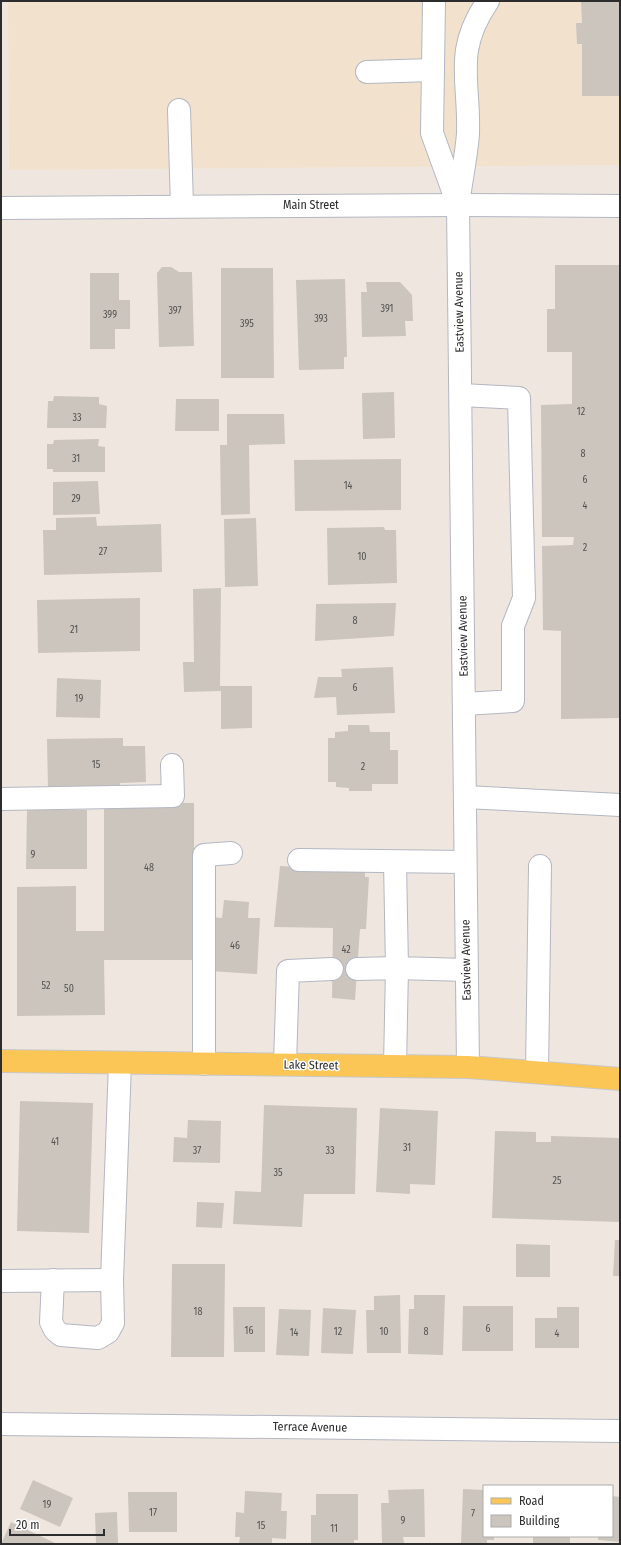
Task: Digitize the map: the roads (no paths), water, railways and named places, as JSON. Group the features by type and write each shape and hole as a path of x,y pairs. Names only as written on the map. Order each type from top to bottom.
{"main road":[{"name":"Lake Street","path":"1,1061 468,1067 620,1079"}],"street":[{"name":"Eastview Avenue","path":"434,1 432,133 458,204"},
{"name":"Eastview Avenue","path":"468,1067 458,204 468,134 465,56 471,31 488,1"},
{"path":"367,72 433,70"},
{"path":"179,110 182,206"},
{"name":"Main Street","path":"1,208 458,204 620,206"},
{"path":"461,396 519,398 524,598 513,626 513,701 464,704"},
{"path":"1,799 173,796 172,765"},
{"path":"465,797 620,805"},
{"path":"204,1064 204,855 231,853"},
{"path":"299,860 465,862"},
{"path":"395,862 397,968 395,1066"},
{"path":"537,1072 540,866"},
{"path":"357,970 397,968 466,970"},
{"path":"285,1064 288,971 332,969"},
{"path":"53,1280 51,1322 55,1330 61,1335 98,1338 108,1332 113,1323 112,1280 120,1063"},
{"path":"1,1281 112,1280"},
{"name":"Terrace Avenue","path":"1,1424 620,1431"}]}
